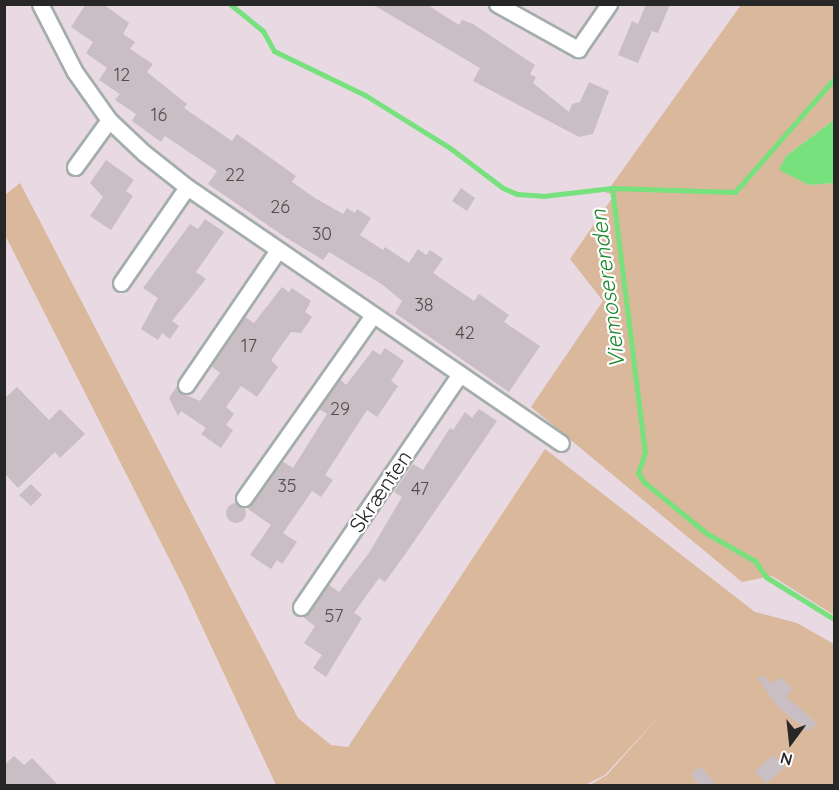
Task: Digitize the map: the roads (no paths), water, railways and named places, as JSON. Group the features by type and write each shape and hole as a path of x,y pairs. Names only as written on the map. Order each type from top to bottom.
{"street":[{"path":"40,4 75,72 109,120 187,187 561,443"},
{"path":"502,6 578,49 609,4"},
{"path":"75,167 109,120"},
{"path":"121,284 187,187"},
{"path":"186,386 278,250"},
{"path":"244,498 373,315"},
{"name":"Skrænten","path":"301,608 460,374"}],"waterway":[{"name":"Viemoserenden","path":"230,4 263,31 274,51 365,95 450,148 503,188 517,194 543,196 612,188 645,452 638,473 644,482 706,533 755,561 766,577 834,619"},
{"path":"612,188 735,192 834,79"}]}
